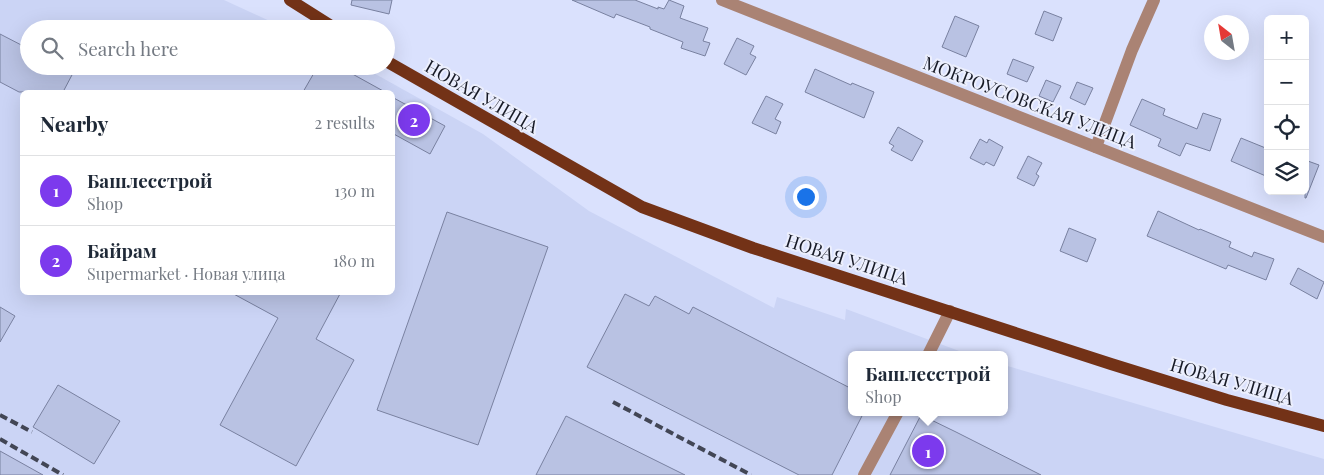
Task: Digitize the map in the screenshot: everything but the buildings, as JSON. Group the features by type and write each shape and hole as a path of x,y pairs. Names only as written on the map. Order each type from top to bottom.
{"main road":[{"path":"290,0 322,20"},
{"name":"НОВАЯ УЛИЦА","path":"395,66 642,207 753,248 1111,364 1227,400 1324,426"}],"street":[{"name":"МОКРОУСОВСКАЯ УЛИЦА","path":"722,0 1324,237"},
{"path":"1096,147 1132,50 1154,0"},
{"path":"930,351 950,311"},
{"path":"864,475 896,416"}],"shaded area":[{"path":"0,0 224,0 267,20 20,20 20,75 377,75 483,134 589,211 774,308 777,297 845,320 846,309 959,351 848,351 848,416 1008,416 1008,366 1324,459 1324,475 0,475"}],"railway":[{"path":"613,402 751,475"},
{"path":"0,415 32,432"},
{"path":"0,439 63,475"}],"place":[{"name":"Байрам","path":"414,120"},
{"name":"Башлесстрой","path":"928,451"}]}
